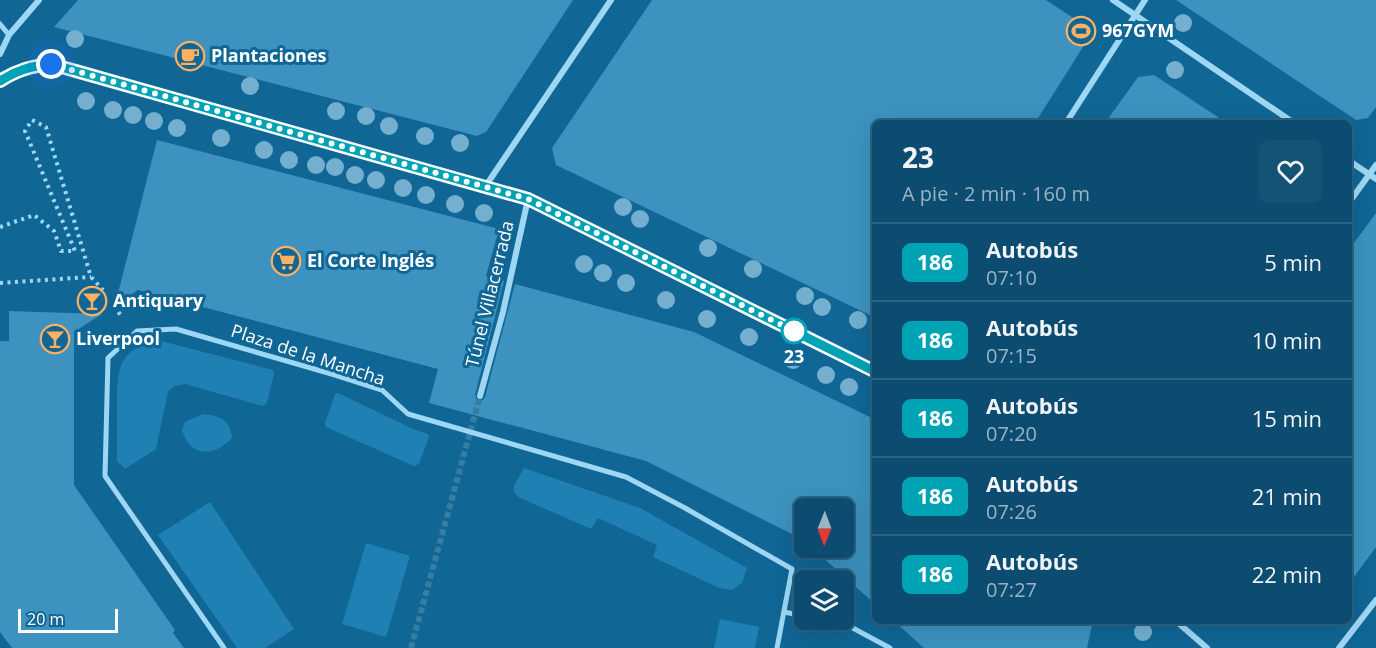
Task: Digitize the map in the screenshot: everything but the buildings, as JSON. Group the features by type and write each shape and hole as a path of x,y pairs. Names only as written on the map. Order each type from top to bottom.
{"street":[{"path":"0,54 9,35 39,0"},
{"path":"485,187 611,0"},
{"path":"1113,0 1290,120"},
{"path":"1068,120 1144,0"},
{"path":"0,24 9,35"},
{"path":"0,81 11,73 31,66 51,64 528,199 872,370"},
{"path":"1352,163 1376,179"},
{"path":"1352,199 1376,165"},
{"name":"Túnel Villacerrada","path":"480,396 503,312 528,199"},
{"name":"Plaza de la Mancha","path":"224,648 105,476 108,358 137,331 176,329 335,375 382,390 408,414 626,477 792,568 777,648"},
{"path":"1339,648 1376,600"},
{"path":"784,612 794,614"},
{"path":"1179,624 1207,648"},
{"path":"854,629 890,648"}],"path":[{"path":"0,227 34,215 54,231 61,250 75,251 25,131 32,120 46,127 91,277 103,290"},
{"path":"0,283 91,277"}],"shaded area":[{"path":"161,341 273,370 267,403 262,406 185,384 174,386 168,392 156,449 125,469 117,461 117,391 120,369 123,361 136,348"},
{"path":"338,393 428,434 429,437 419,464 414,466 326,427 325,423 335,394"},
{"path":"203,414 223,420 229,427 232,438 218,449 203,452 197,450 191,446 182,430 185,422"},
{"path":"524,468 640,508 747,568 742,583 732,590 719,588 653,557 657,545 598,518 591,529 518,497 514,492 514,486"},
{"path":"210,502 294,629 265,648 237,648 158,535"},
{"path":"366,543 410,556 386,637 342,624"},
{"path":"720,619 759,627 755,648 714,648"}],"tunnel":[{"path":"411,648 480,396"}],"bus line":[{"name":"186","path":"0,81 11,73 31,66 51,64 528,199 872,370"}],"place":[{"name":"967GYM","path":"1081,31"},
{"name":"Plantaciones","path":"190,56"},
{"name":"El Corte Inglés","path":"286,261"},
{"name":"Antiquary","path":"92,301"},
{"name":"23","path":"794,331"},
{"name":"Liverpool","path":"55,339"}],"route":[{"path":"51,64 528,199 794,331"}]}
